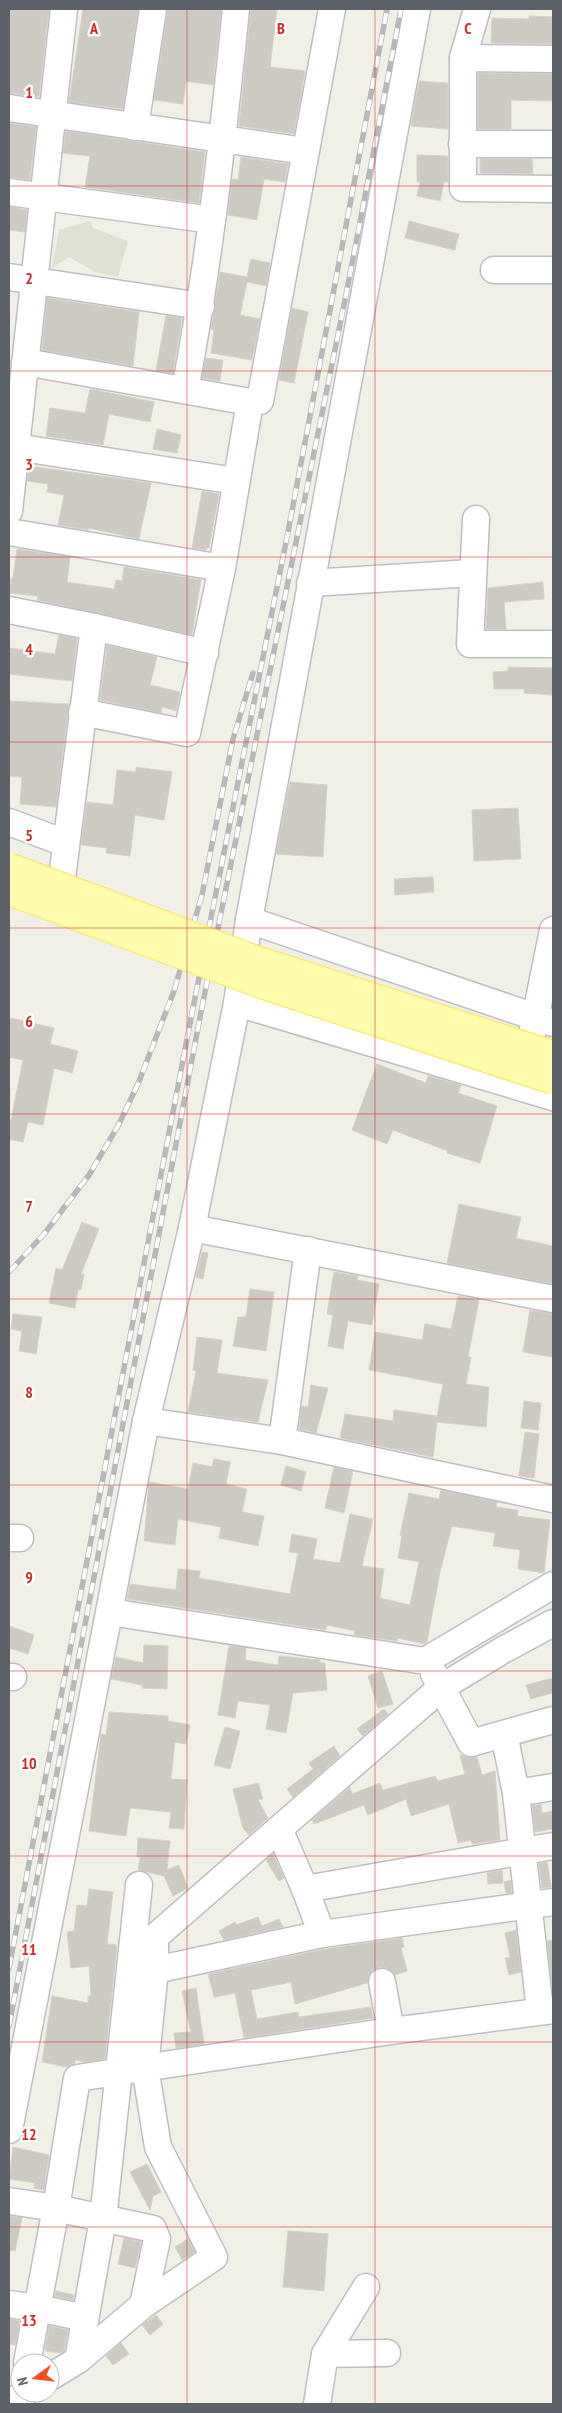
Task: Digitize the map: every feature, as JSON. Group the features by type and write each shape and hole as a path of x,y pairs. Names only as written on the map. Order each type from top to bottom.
{"main road":[{"path":"9,867 256,960 553,1055"},
{"path":"9,890 264,985 553,1080"}],"street":[{"path":"9,511 12,446 25,362 64,9"},
{"path":"135,126 153,9"},
{"path":"185,390 201,306 223,139 236,9"},
{"path":"25,362 250,402 260,401 332,9"},
{"path":"9,2130 146,1421 192,1228 237,1003 249,920 310,583 417,9"},
{"path":"477,9 463,58 463,188 553,188"},
{"path":"463,58 553,59"},
{"path":"9,108 305,151"},
{"path":"462,144 553,144"},
{"path":"9,192 212,220"},
{"path":"494,270 553,270"},
{"path":"9,277 201,306"},
{"path":"82,712 187,732 222,568 250,402"},
{"path":"12,446 236,482"},
{"path":"476,519 470,644 553,644"},
{"path":"9,532 222,568"},
{"path":"310,583 472,573"},
{"path":"9,610 94,627 205,653"},
{"path":"9,901 57,922 65,843 94,627"},
{"path":"9,822 65,843"},
{"path":"249,920 544,1020"},
{"path":"523,1087 544,1020 553,930"},
{"path":"237,1003 553,1097"},
{"path":"192,1228 553,1299"},
{"path":"282,1441 308,1250"},
{"path":"146,1421 282,1441 553,1499"},
{"path":"110,1612 425,1661 553,1585"},
{"path":"78,2360 103,2218 155,1970 155,1937 442,1687 503,1650 553,1623"},
{"path":"425,1661 442,1687 471,1743 553,1720"},
{"path":"29,2353 56,2208 77,2078 133,2068 391,2031 547,2011 541,1904 524,1850 516,1793 504,1734"},
{"path":"516,1793 553,1787"},
{"path":"278,1829 305,1889 322,1934"},
{"path":"305,1889 553,1846"},
{"path":"60,2372 78,2360 144,2305 214,2256 158,2147 133,2068 139,1885"},
{"path":"155,1970 322,1934 541,1904"},
{"path":"382,1982 391,2031"},
{"path":"9,2201 56,2208 153,2229 157,2239 144,2305"},
{"path":"318,2404 325,2354 366,2286"},
{"path":"9,2304 85,2318"},
{"path":"325,2354 387,2352"}],"shaded area":[{"path":"90,221 93,228 128,241 118,277 95,272 69,257 52,268 59,230"}],"building":[{"path":"9,9 49,9 39,97 9,93"},
{"path":"83,9 138,9 123,109 69,102"},
{"path":"168,9 221,9 213,85 186,81 183,104 154,100"},
{"path":"251,9 277,9 270,67 305,71 294,134 239,126"},
{"path":"529,16 553,17 553,44 491,43 492,18 529,19"},
{"path":"478,73 553,74 553,101 511,100 511,129 478,129"},
{"path":"419,81 448,83 448,129 411,126"},
{"path":"9,123 36,127 30,180 9,177"},
{"path":"66,131 205,152 199,203 85,187 90,156 63,153"},
{"path":"417,155 448,156 448,182 444,182 440,201 417,196 420,182 417,182"},
{"path":"241,157 288,164 285,182 264,179 257,220 228,215 232,179 238,180"},
{"path":"480,159 532,159 533,174 480,173"},
{"path":"9,207 27,210 25,232 9,230"},
{"path":"409,221 459,234 455,250 405,238"},
{"path":"251,259 270,263 266,286 247,282 240,315 260,319 252,360 211,353 214,330 211,329 220,272 247,277"},
{"path":"47,298 139,312 133,366 42,350"},
{"path":"292,308 308,312 294,383 279,380"},
{"path":"166,316 182,318 173,373 156,370"},
{"path":"206,358 223,360 220,381 202,378"},
{"path":"90,389 154,402 150,422 109,414 103,445 46,436 50,408 85,413"},
{"path":"157,429 181,435 177,453 153,449"},
{"path":"29,466 151,483 139,539 89,528 88,530 58,525 64,495 47,492 48,484 27,481"},
{"path":"202,491 219,494 209,548 206,548 206,550 192,548"},
{"path":"17,549 70,557 67,582 114,589 116,580 122,581 124,567 201,580 192,635 37,600 38,596 9,593"},
{"path":"543,582 544,599 504,602 506,629 486,629 488,588"},
{"path":"59,635 77,639 72,681 9,674 9,648 55,654"},
{"path":"107,645 157,657 150,685 180,692 176,711 162,707 161,713 100,700"},
{"path":"508,667 553,668 553,695 524,693 524,689 494,689 493,672 508,671"},
{"path":"9,701 69,704 56,807 20,804 22,777 9,776"},
{"path":"136,767 172,772 164,820 135,815 130,856 106,853 107,848 81,845 87,802 113,805 117,770 136,772"},
{"path":"290,782 327,785 323,857 276,854"},
{"path":"518,808 521,859 474,861 472,810"},
{"path":"433,877 434,892 395,895 394,879"},
{"path":"11,1018 54,1028 50,1044 78,1051 72,1073 54,1068 43,1125 28,1122 23,1142 9,1139 9,1119 11,1120 23,1060 9,1057 9,1027"},
{"path":"377,1064 426,1083 428,1076 461,1085 458,1093 497,1106 480,1163 447,1153 448,1151 393,1130 387,1144 352,1130"},
{"path":"459,1204 521,1217 516,1238 553,1246 553,1284 447,1263"},
{"path":"82,1222 99,1229 81,1274 84,1274 81,1290 78,1290 75,1308 49,1303 56,1268 62,1270"},
{"path":"202,1252 208,1253 203,1279 196,1277"},
{"path":"334,1272 358,1276 357,1280 379,1284 372,1325 348,1321 343,1349 328,1346 333,1315 327,1314"},
{"path":"250,1289 274,1292 266,1351 233,1346 238,1317 246,1317"},
{"path":"458,1296 479,1300 468,1357 471,1357 466,1384 489,1387 486,1427 437,1422 433,1457 340,1438 345,1414 393,1421 394,1410 437,1416 443,1384 369,1370 375,1332 422,1340 425,1324 451,1329"},
{"path":"530,1310 553,1314 553,1357 523,1352"},
{"path":"13,1314 42,1317 36,1354 19,1351 22,1331 11,1329"},
{"path":"197,1337 222,1340 217,1373 268,1380 258,1422 188,1412 196,1371 193,1370"},
{"path":"311,1385 328,1388 316,1433 299,1429 302,1406 308,1407"},
{"path":"524,1401 541,1403 538,1430 521,1428"},
{"path":"525,1432 539,1434 534,1478 519,1476"},
{"path":"214,1459 230,1462 226,1484 247,1489 242,1512 264,1516 258,1546 219,1538 221,1527 178,1519 175,1545 144,1541 149,1482 188,1489 193,1463 212,1467"},
{"path":"286,1466 306,1472 301,1491 281,1485"},
{"path":"334,1467 353,1471 344,1513 325,1508"},
{"path":"441,1490 497,1502 496,1507 518,1510 517,1516 550,1520 544,1573 518,1569 520,1550 493,1546 495,1533 452,1526 440,1572 427,1642 425,1644 398,1638 397,1641 354,1635 355,1631 327,1625 326,1630 127,1599 130,1584 176,1590 178,1569 200,1571 199,1578 290,1594 298,1553 289,1552 292,1534 317,1539 313,1559 340,1563 350,1514 373,1519 362,1566 384,1569 380,1598 410,1605 419,1562 398,1558 402,1536 400,1535 409,1493 439,1499"},
{"path":"9,1626 34,1635 28,1654 9,1648"},
{"path":"144,1645 168,1646 167,1689 142,1688 142,1685 111,1679 116,1657 143,1663"},
{"path":"229,1646 246,1648 245,1660 278,1665 279,1656 320,1660 320,1663 325,1663 327,1690 293,1693 286,1733 266,1729 270,1705 238,1701 235,1718 218,1715"},
{"path":"382,1671 393,1704 378,1708 368,1676"},
{"path":"553,1678 553,1693 531,1699 526,1685"},
{"path":"384,1709 388,1714 363,1736 357,1729"},
{"path":"109,1712 168,1716 168,1721 190,1725 186,1744 175,1742 171,1779 187,1780 184,1829 169,1828 171,1812 130,1808 126,1836 89,1831 101,1734 106,1735"},
{"path":"225,1727 240,1731 230,1769 214,1765"},
{"path":"334,1746 340,1756 293,1797 287,1789 313,1769 309,1763"},
{"path":"460,1755 469,1758 477,1757 482,1775 495,1771 500,1840 472,1844 471,1840 458,1843 449,1804 411,1816 406,1799 368,1815 364,1805 314,1824 312,1820 350,1787 352,1794 380,1783 383,1790 435,1776 438,1781 465,1774"},
{"path":"258,1783 263,1799 258,1800 268,1818 249,1835 243,1828 233,1789"},
{"path":"541,1804 542,1813 553,1811 553,1829 535,1832 532,1806"},
{"path":"138,1838 170,1841 167,1870 179,1865 188,1888 173,1896 164,1876 138,1870 140,1857 137,1857"},
{"path":"273,1854 284,1878 279,1881 266,1860"},
{"path":"547,1862 551,1887 542,1888 539,1864"},
{"path":"502,1870 503,1883 488,1884 487,1873"},
{"path":"511,1880 512,1893 506,1893 504,1882"},
{"path":"89,1889 113,1892 107,1944 117,1945 105,2059 85,2062 75,2060 75,2063 67,2067 42,2062 52,1996 88,2003 88,1996 91,1996 89,1966 71,1968 67,1932 74,1931 77,1905 87,1906"},
{"path":"258,1917 262,1926 279,1919 283,1927 224,1940 219,1931 235,1922 236,1925"},
{"path":"516,1930 521,1972 509,1975 505,1958 510,1957 505,1933"},
{"path":"402,1938 404,1947 401,1948 407,1971 395,1975 387,1968 379,1967 372,1971 367,1983 295,2004 291,1982 251,1990 257,2019 298,2012 299,2017 371,2007 373,2018 244,2038 235,1993 214,1997 208,1974 325,1949"},
{"path":"553,1940 553,1994 547,1941"},
{"path":"196,1988 204,2044 176,2048 174,2033 191,2032 182,1991"},
{"path":"13,2147 49,2155 44,2190 34,2188 35,2183 9,2179"},
{"path":"147,2164 161,2192 153,2196 150,2210 130,2172"},
{"path":"9,2216 22,2218 15,2251 9,2250"},
{"path":"288,2231 328,2234 324,2291 283,2287"},
{"path":"124,2238 141,2242 135,2268 118,2264"},
{"path":"188,2239 195,2252 182,2260 175,2247"},
{"path":"56,2291 74,2295 73,2300 55,2296"},
{"path":"156,2315 163,2324 150,2335 142,2325"},
{"path":"9,2319 20,2321 15,2345 9,2344"},
{"path":"49,2326 68,2330 64,2351 60,2353 45,2351"},
{"path":"121,2343 129,2354 113,2365 106,2356"}],"railway":[{"path":"9,1968 192,1013 288,532 387,9"},
{"path":"9,2026 201,1012 346,295 401,9"},
{"path":"9,1272 44,1234 89,1175 118,1126 138,1084 174,991 202,895 233,739 253,673"}]}
